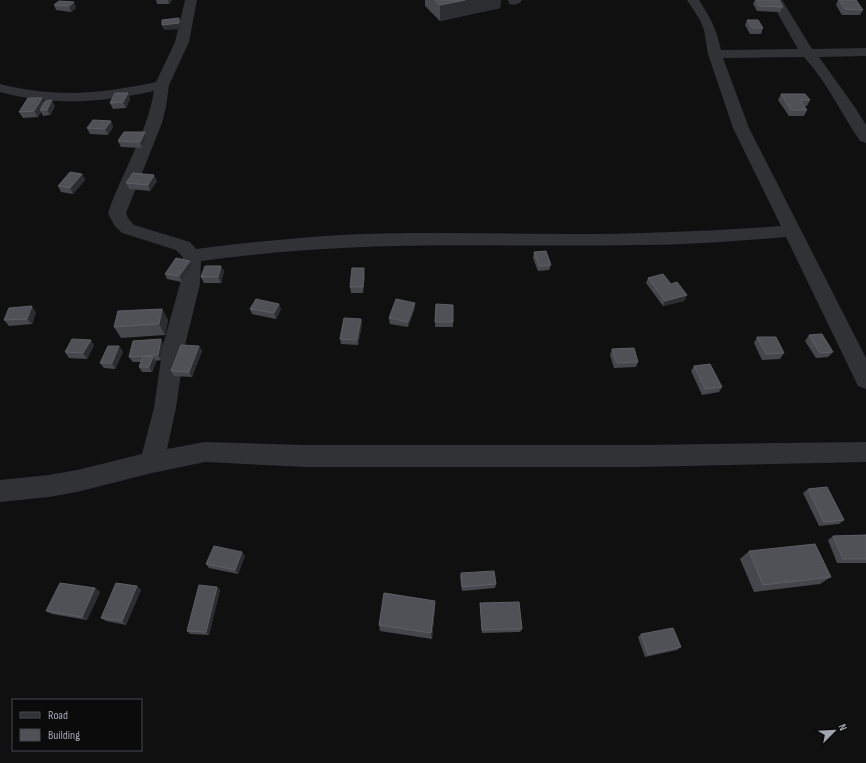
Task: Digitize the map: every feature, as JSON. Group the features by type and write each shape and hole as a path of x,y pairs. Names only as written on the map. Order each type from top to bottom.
{"street":[{"path":"152,462 165,408 174,345 190,284 192,256 183,246 128,229 120,221 117,213 154,123 159,107 162,85 182,42 191,0"},
{"path":"693,0 706,20 710,30 715,54 741,128 866,380"},
{"path":"776,0 808,52 819,65 849,109 866,138"},
{"path":"715,54 866,52"},
{"path":"0,88 16,93 52,99 137,91 162,85"},
{"path":"192,256 222,252 349,242 413,239 710,238 792,231"},
{"path":"0,491 49,486 78,481 152,462 206,452 306,456 638,456 866,452"}],"building":[{"path":"435,0 465,0 440,5"},
{"path":"756,0 779,0 783,7 759,6"},
{"path":"839,0 856,0 863,10 845,9"},
{"path":"59,1 74,2 69,6 54,5"},
{"path":"179,18 179,23 162,25 162,20"},
{"path":"747,20 758,20 763,28 752,28"},
{"path":"115,93 128,93 123,102 110,103"},
{"path":"781,94 805,94 810,100 800,100 807,110 791,110"},
{"path":"28,98 42,98 34,111 19,112"},
{"path":"52,100 47,110 40,110 45,101"},
{"path":"93,120 111,121 105,129 87,128"},
{"path":"124,132 145,132 140,142 118,141"},
{"path":"70,172 82,174 70,188 58,186"},
{"path":"133,173 154,175 148,185 126,183"},
{"path":"546,251 551,265 539,266 534,252"},
{"path":"176,258 190,261 179,276 165,274"},
{"path":"205,266 221,266 218,277 201,277"},
{"path":"352,268 364,268 363,287 350,287"},
{"path":"663,274 671,284 677,282 687,295 665,301 648,278"},
{"path":"256,299 279,304 274,313 250,309"},
{"path":"396,299 415,303 408,322 389,318"},
{"path":"436,304 453,305 453,322 435,322"},
{"path":"32,306 27,319 4,320 9,308"},
{"path":"162,309 159,324 114,327 118,311"},
{"path":"344,318 361,319 357,340 340,339"},
{"path":"822,334 833,352 820,353 809,335"},
{"path":"757,337 776,337 784,353 766,354"},
{"path":"72,339 91,340 83,353 65,352"},
{"path":"161,339 158,355 129,357 133,341"},
{"path":"181,345 199,346 189,372 171,371"},
{"path":"108,346 119,346 112,363 100,363"},
{"path":"634,348 638,362 617,363 612,349"},
{"path":"143,356 153,357 149,367 139,367"},
{"path":"710,364 722,387 705,389 694,366"},
{"path":"827,487 844,520 824,522 808,489"},
{"path":"866,535 866,559 843,559 833,536"},
{"path":"815,544 831,577 763,585 749,551"},
{"path":"214,546 242,552 235,570 206,564"},
{"path":"494,571 496,584 462,587 461,573"},
{"path":"60,583 95,588 82,617 46,611"},
{"path":"116,583 137,586 122,621 101,618"},
{"path":"199,585 217,587 206,632 187,631"},
{"path":"384,593 435,601 431,633 379,625"},
{"path":"519,602 522,629 482,630 480,603"},
{"path":"673,628 681,647 648,654 641,634"}]}
